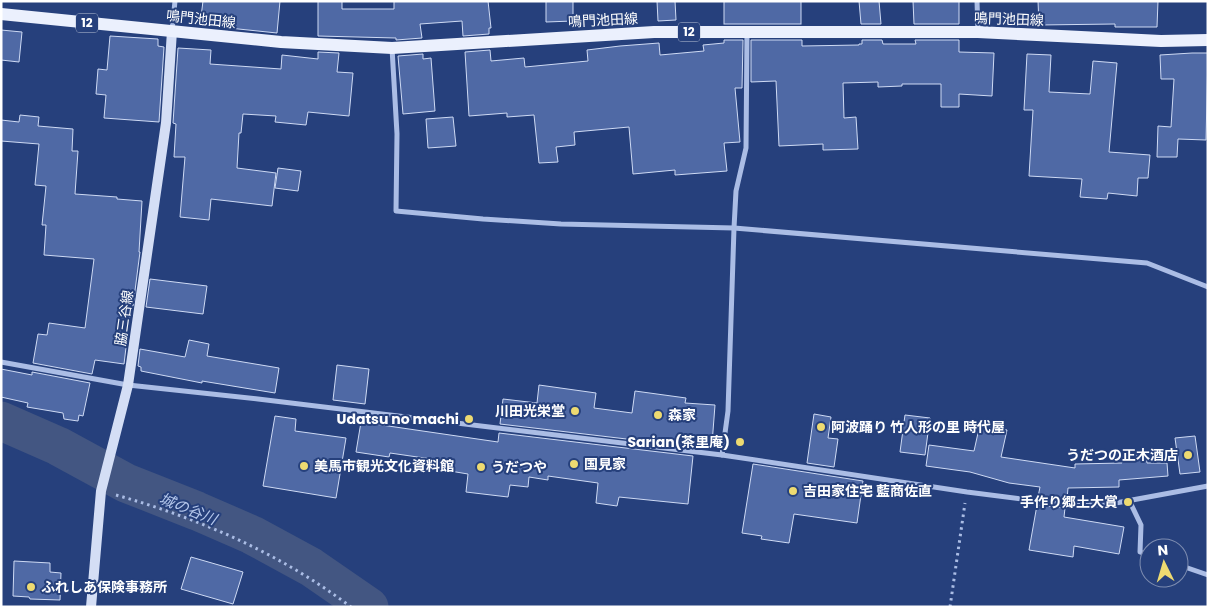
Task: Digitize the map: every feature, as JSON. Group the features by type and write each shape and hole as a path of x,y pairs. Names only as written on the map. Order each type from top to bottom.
{"main road":[{"name":"鳴門池田線","path":"1,14 281,42 392,48 654,32 978,32 1161,41 1208,40"},
{"name":"脇三谷線","path":"91,607 101,491 128,385 166,123 172,31"}],"street":[{"path":"172,31 175,1"},
{"path":"977,1 978,32"},
{"path":"722,456 728,411 736,191 746,148 747,32"},
{"path":"392,48 397,134 396,211 483,220 561,224 734,228 1147,263 1208,288"},
{"path":"1,362 128,385 268,400 722,456 1053,503 1105,505 1208,486"},
{"path":"1129,500 1141,525 1141,538"},
{"path":"1189,569 1208,576"}],"path":[{"path":"101,491 200,522 252,546 322,585 351,607"},
{"path":"950,607 967,492"}],"building":[{"path":"203,1 280,1 277,33 200,25"},
{"path":"318,1 342,1 342,9 394,9 394,1 488,1 491,28 489,28 489,34 463,36 462,21 420,24 422,38 396,40 396,38 318,36"},
{"path":"546,1 573,1 573,21 546,22"},
{"path":"657,1 675,1 676,20 658,21"},
{"path":"724,1 801,1 801,24 724,24"},
{"path":"859,1 879,1 881,24 861,24"},
{"path":"913,1 959,1 959,24 914,24"},
{"path":"1038,1 1158,1 1157,27 1115,27 1115,24 1039,25"},
{"path":"1,30 22,32 19,62 1,60"},
{"path":"110,36 158,39 158,46 164,47 159,122 104,118 106,95 96,94 98,69 107,70"},
{"path":"724,40 743,40 742,88 735,88 740,142 724,143 727,171 675,175 675,170 633,174 629,127 574,132 575,145 556,147 558,162 539,163 534,115 507,117 507,113 469,116 465,52 490,50 491,61 524,58 525,67 588,61 587,50 659,43 660,55 704,51 703,45 724,43"},
{"path":"751,40 802,40 802,46 859,45 862,44 862,40 882,40 883,44 916,44 915,40 959,40 959,52 994,53 992,96 959,94 959,107 941,107 941,84 902,84 902,86 878,87 878,82 843,83 844,118 856,117 858,149 823,150 823,144 779,146 776,81 751,82"},
{"path":"178,48 211,50 210,64 281,69 282,55 318,59 318,52 339,53 337,72 353,73 349,116 308,112 306,125 275,122 276,116 243,114 241,133 239,133 237,168 276,173 272,206 211,199 209,220 180,217 185,157 174,157 176,124 173,123"},
{"path":"1208,53 1206,140 1178,139 1177,157 1157,157 1158,126 1171,127 1174,79 1161,79 1160,55"},
{"path":"423,54 423,59 431,58 435,111 403,114 398,56"},
{"path":"1027,54 1051,55 1049,92 1090,94 1093,61 1117,63 1109,152 1150,155 1148,178 1138,178 1137,196 1108,193 1107,199 1080,197 1082,179 1029,176 1033,110 1024,110"},
{"path":"20,115 39,117 38,126 73,129 72,151 78,151 75,194 142,201 140,252 124,364 95,360 92,374 33,363 38,334 47,335 49,323 85,328 94,259 44,255 46,225 42,225 46,186 35,185 39,144 1,141 1,120 19,122"},
{"path":"453,117 456,146 428,148 426,119"},
{"path":"278,168 301,171 298,191 275,188"},
{"path":"150,279 207,286 203,314 146,307"},
{"path":"189,340 209,344 207,356 279,368 275,393 202,381 202,383 141,371 141,367 138,366 140,349 185,357"},
{"path":"337,365 369,369 365,404 333,400"},
{"path":"1,369 32,375 32,372 90,383 83,416 79,415 78,421 64,419 63,413 27,407 28,403 1,397"},
{"path":"539,385 596,393 594,408 632,413 635,391 686,398 685,403 715,405 712,444 694,443 694,447 500,424 503,399 537,403"},
{"name":"阿波踊り 竹人形の里 時代屋","path":"814,414 831,417 828,438 838,439 834,467 807,463"},
{"path":"905,415 930,418 925,455 900,452"},
{"name":"美馬市観光文化資料館","path":"275,416 296,419 295,431 346,438 336,498 263,486"},
{"path":"361,422 498,442 499,433 693,456 688,504 619,497 617,506 596,503 598,483 548,476 548,480 529,477 528,487 510,485 508,497 466,492 468,474 444,470 445,461 390,453 389,457 356,452"},
{"path":"980,424 1007,430 1001,457 1075,468 1075,464 1122,463 1122,456 1146,454 1147,463 1167,463 1168,476 1119,480 1119,487 1068,488 1067,499 1053,499 1038,497 1040,487 1009,483 970,472 926,466 929,445 974,451"},
{"name":"うだつの正木酒店","path":"1195,436 1200,472 1180,474 1175,438"},
{"path":"753,464 863,481 857,523 794,514 789,543 761,539 762,536 742,533"},
{"path":"1037,505 1065,508 1064,517 1124,527 1119,554 1074,546 1073,557 1029,550"},
{"path":"191,557 243,572 233,604 181,589"},
{"path":"14,561 50,563 50,572 61,573 60,600 30,599 29,597 13,596"}],"waterway":[{"name":"城の谷川","path":"1,421 58,446 126,483 252,535 311,567 369,607"}],"place":[{"name":"川田光栄堂","path":"575,411"},
{"name":"森家","path":"658,415"},
{"name":"Udatsu no machi","path":"469,419"},
{"name":"阿波踊り 竹人形の里 時代屋","path":"821,427"},
{"name":"Sarian(茶里庵)","path":"740,442"},
{"name":"うだつの正木酒店","path":"1188,455"},
{"name":"国見家","path":"574,464"},
{"name":"美馬市観光文化資料館","path":"304,466"},
{"name":"うだつや","path":"481,467"},
{"name":"吉田家住宅 藍商佐直","path":"793,491"},
{"name":"手作り郷土大賞","path":"1128,502"},
{"name":"ふれしあ保険事務所","path":"31,587"}]}
